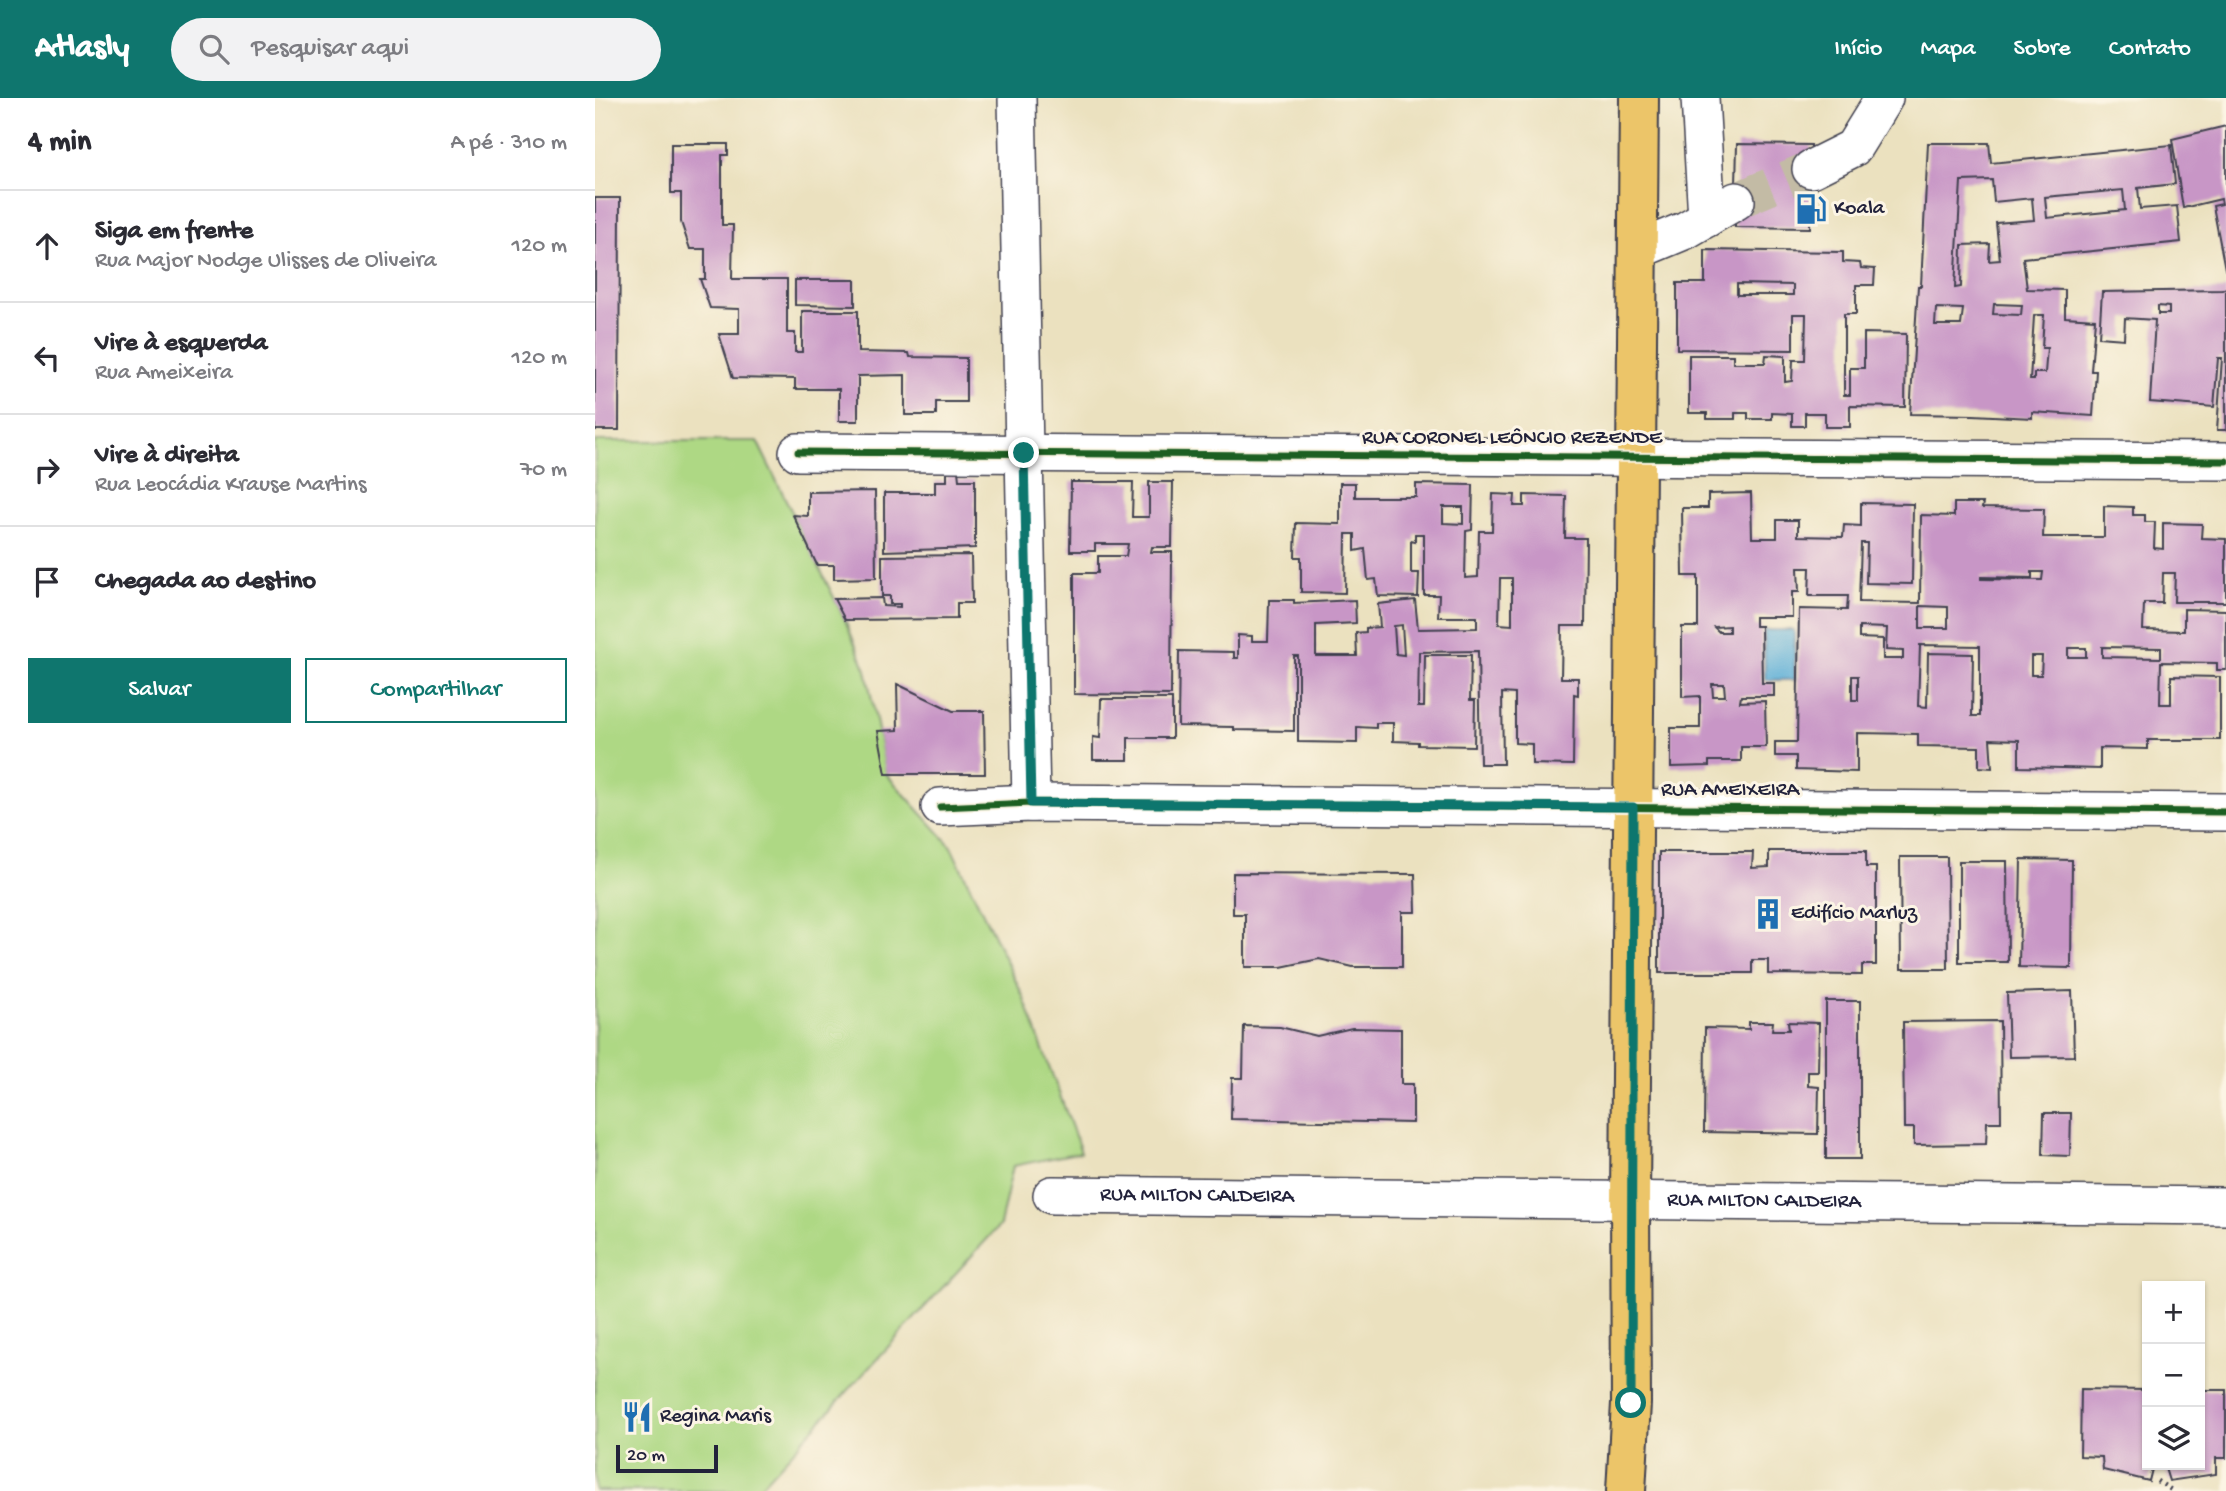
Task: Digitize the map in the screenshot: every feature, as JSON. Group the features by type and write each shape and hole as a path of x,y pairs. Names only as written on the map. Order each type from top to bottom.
{"main road":[{"path":"1626,1491 1631,1403 1630,1200 1639,98"}],"street":[{"path":"1017,98 1031,803"},
{"path":"1639,250 1686,230 1721,209 1700,98"},
{"path":"1811,169 1853,148 1884,98"},
{"name":"RUA CORONEL LEÔNCIO REZENDE","path":"798,452 2226,460"},
{"name":"RUA AMEIXEIRA","path":"940,807 1031,803 2226,812"},
{"name":"RUA MILTON CALDEIRA","path":"1052,1195 2226,1206"}],"path":[{"path":"2157,1481 2173,1491"}],"green space":[{"path":"595,441 757,441 845,620 866,670 887,775 950,845 1023,996 1081,1152 1013,1166 1000,1225 756,1491 595,1491"}],"water":[{"path":"1764,630 1794,630 1795,680 1765,680"}],"building":[{"path":"2226,126 2225,269 2213,206 2222,204 2221,199 2183,208 2172,139"},
{"path":"1928,143 1989,143 1991,163 2171,145 2175,184 2138,188 2140,209 2177,206 2181,242 2023,258 2027,289 2065,290 2065,317 2095,319 2091,371 2096,371 2093,416 2032,412 2032,418 1910,414 1918,286 1921,286","holes":["1992,180 1994,202 2032,198 2034,220 1996,223 2000,260 1989,261 1990,244 1962,245 1961,287 1955,288 1961,181","2123,190 2125,210 2047,218 2045,197","1994,304 2022,305 2021,315 1993,314","1936,308 1963,309 1961,325 1935,325","2044,315 2042,348 2047,348 2045,373 2034,373 2034,380 2030,380 2034,316"]},
{"path":"671,144 728,144 728,155 722,155 722,225 733,225 732,279 787,279 787,333 795,333 795,352 802,352 802,311 858,311 858,352 909,353 910,357 966,358 966,402 936,402 936,415 905,415 905,375 858,376 858,421 839,421 839,389 795,389 795,379 733,378 719,334 739,334 739,309 710,308 700,279 705,279 705,249 690,249 681,222 681,193 671,193"},
{"path":"1737,144 1811,145 1810,228 1735,227"},
{"path":"595,198 620,198 619,430 595,430"},
{"path":"1705,250 1843,252 1843,262 1860,263 1861,268 1875,269 1874,285 1856,285 1856,314 1844,314 1844,395 1850,395 1850,368 1864,368 1864,333 1906,334 1905,407 1850,406 1850,427 1825,427 1825,413 1805,413 1805,426 1792,426 1792,414 1772,413 1772,419 1748,419 1748,413 1735,413 1735,419 1707,419 1707,413 1689,413 1689,355 1733,355 1733,363 1765,363 1766,355 1785,356 1785,382 1792,381 1793,360 1805,360 1806,314 1793,314 1793,350 1677,349 1677,283 1705,283","holes":["1737,284 1793,285 1793,295 1737,295"]},
{"path":"795,280 855,280 855,306 795,305"},
{"path":"2226,288 2226,430 2217,430 2222,358 2218,358 2214,407 2150,402 2155,320 2125,318 2124,339 2099,337 2102,292","holes":["2158,306 2169,307 2169,314 2158,314"]},
{"path":"947,471 958,471 959,480 975,480 975,548 884,551 884,493 935,493 935,481 947,481"},
{"path":"1071,482 1133,482 1132,517 1149,517 1149,482 1173,482 1172,547 1152,547 1151,552 1172,552 1171,695 1074,694 1074,573 1098,573 1098,556 1126,556 1128,544 1095,544 1095,551 1070,551"},
{"path":"1340,483 1355,483 1355,497 1416,497 1416,484 1473,485 1472,530 1466,531 1465,578 1478,577 1479,531 1492,531 1493,494 1515,495 1514,506 1524,506 1524,495 1566,496 1565,538 1586,538 1585,626 1562,626 1561,678 1578,678 1578,695 1574,694 1573,765 1532,764 1532,744 1515,743 1515,694 1502,693 1503,764 1480,764 1478,651 1419,652 1418,707 1424,707 1425,655 1471,655 1470,700 1475,700 1474,746 1418,745 1418,742 1393,741 1393,723 1376,723 1376,728 1357,727 1357,743 1298,742 1298,656 1294,656 1294,731 1178,726 1179,651 1234,652 1234,658 1238,658 1238,635 1252,636 1252,641 1268,641 1269,600 1294,600 1294,603 1355,600 1356,623 1316,625 1316,656 1357,656 1356,633 1366,632 1366,628 1380,627 1378,604 1415,600 1418,629 1477,628 1477,617 1438,617 1439,595 1424,595 1424,534 1415,534 1415,542 1411,541 1411,573 1419,573 1418,597 1378,596 1376,579 1368,580 1365,549 1355,551 1355,534 1346,534 1345,593 1301,592 1301,557 1295,557 1296,523 1340,524","holes":["1443,507 1463,507 1463,524 1443,523","1500,578 1512,578 1512,625 1499,624","1402,625 1404,655 1396,654 1394,626"]},
{"path":"875,491 876,578 834,579 834,565 817,565 793,515 808,516 808,492"},
{"path":"1751,493 1752,538 1777,538 1777,520 1798,520 1798,536 1843,537 1844,525 1861,526 1861,503 1913,504 1912,584 1866,583 1867,543 1861,543 1859,602 1920,603 1921,515 1954,516 1954,503 1983,503 1982,508 2044,509 2043,537 2104,537 2104,506 2133,507 2133,515 2145,515 2145,522 2155,522 2154,548 2163,549 2163,523 2202,524 2201,538 2226,539 2226,602 2174,602 2175,573 2163,573 2162,603 2144,603 2143,630 2184,631 2184,609 2226,610 2226,670 2217,670 2217,663 2161,662 2160,704 2171,704 2171,676 2220,677 2220,740 2148,740 2148,749 2100,748 2100,769 2019,767 2019,740 1990,739 1992,768 1979,767 1979,747 1918,746 1918,734 1857,733 1857,772 1796,770 1796,756 1775,756 1775,742 1797,742 1799,609 1847,610 1848,596 1809,596 1810,568 1798,568 1799,592 1792,592 1792,617 1755,617 1755,626 1761,626 1762,683 1774,683 1774,696 1741,696 1740,702 1765,701 1766,747 1741,747 1741,761 1709,761 1709,766 1671,767 1671,728 1700,728 1700,696 1682,697 1682,627 1698,627 1698,576 1683,576 1682,508 1708,508 1708,494","holes":["2032,572 2043,572 2042,580 1981,577 2032,578","1920,606 1948,607 1948,628 1920,628","1729,626 1729,632 1719,632 1714,627","1859,627 1887,628 1886,650 1903,651 1903,659 1883,659 1883,639 1859,638","1920,645 1980,646 1980,716 1972,716 1973,654 1928,653 1927,707 1918,706","2102,647 2161,648 2161,658 2102,657","2068,648 2086,648 2086,657 2068,657","2031,656 2042,656 2041,675 2031,675","1852,676 1858,676 1858,700 1852,700","1712,684 1724,684 1725,696 1713,696"]},
{"path":"971,555 972,603 957,603 957,619 845,620 834,599 882,598 883,606 900,607 900,604 890,604 890,596 882,596 882,556"},
{"path":"897,684 953,711 984,711 985,774 886,774 878,731 898,730"},
{"path":"1101,699 1172,699 1172,738 1128,738 1128,760 1093,760 1093,737 1100,738"},
{"name":"Edifício Marluz","path":"1769,851 1866,851 1866,867 1876,867 1876,965 1862,965 1862,975 1768,974 1768,960 1752,960 1752,973 1659,973 1659,852 1753,852 1752,868 1769,867"},
{"path":"1900,857 1947,857 1948,969 1901,969"},
{"path":"2021,859 2072,860 2071,968 2019,967"},
{"path":"1959,861 2007,861 2008,962 1959,962"},
{"path":"1233,873 1415,874 1416,912 1402,912 1402,967 1353,967 1319,959 1281,967 1245,967 1245,914 1233,914"},
{"path":"2072,991 2074,1056 2009,1057 2007,993"},
{"path":"1826,1001 1860,1001 1860,1159 1826,1159"},
{"path":"2000,1021 2001,1122 1987,1122 1986,1144 1914,1145 1914,1128 1904,1128 1903,1022"},
{"path":"1749,1022 1773,1022 1772,1030 1789,1030 1788,1022 1819,1023 1818,1072 1808,1072 1808,1086 1819,1087 1818,1134 1704,1132 1705,1028 1749,1029"},
{"path":"1244,1026 1280,1027 1317,1036 1352,1028 1401,1029 1401,1084 1413,1084 1413,1123 1231,1119 1232,1078 1243,1078"},
{"path":"2044,1113 2071,1113 2070,1156 2043,1155"},
{"path":"2081,1389 2142,1390 2142,1470 2152,1470 2149,1481 2103,1470 2102,1457 2080,1456"},
{"path":"2205,1390 2226,1390 2226,1458 2216,1458 2216,1474 2169,1481 2166,1470 2205,1470"}],"tunnel":[{"path":"1736,201 1811,169"}],"cycle path":[{"path":"798,452 2226,461"},
{"path":"940,807 1031,803 2226,812"}],"place":[{"name":"Koala","path":"1811,209"},
{"name":"Edifício Marluz","path":"1768,914"},
{"name":"Regina Maris","path":"637,1417"}],"route":[{"path":"1024,453 1031,803 1633,807 1631,1403"}]}
